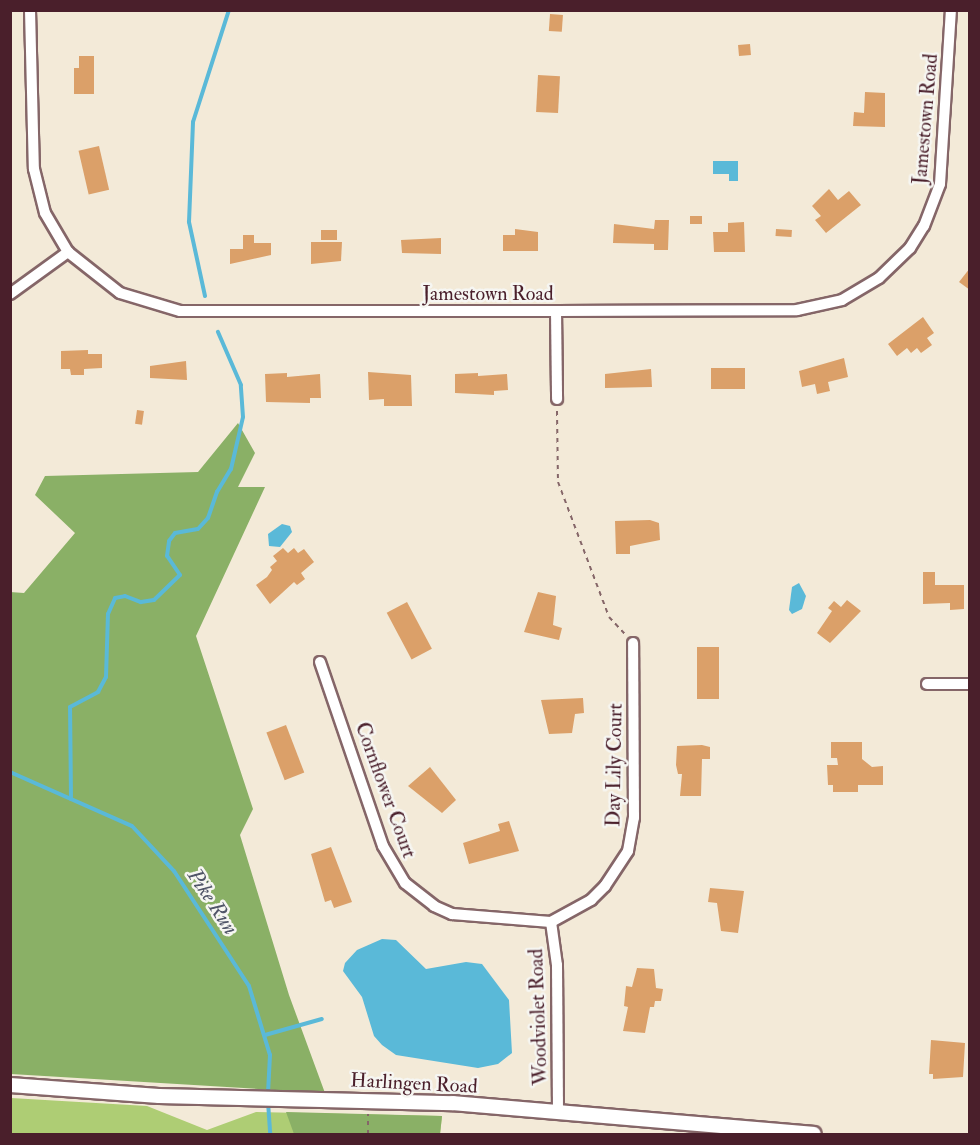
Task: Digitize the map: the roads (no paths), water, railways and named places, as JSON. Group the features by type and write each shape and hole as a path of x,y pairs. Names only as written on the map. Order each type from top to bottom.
{"street":[{"name":"Jamestown Road","path":"30,10 34,169 45,213 68,252 120,293 180,311 797,310 842,300 879,278 903,256 924,226 940,184 951,10"},
{"path":"10,294 68,252"},
{"path":"556,311 557,399"},
{"name":"Day Lily Court","path":"551,922 591,900 605,886 628,851 634,818 633,643"},
{"name":"Cornflower Court","path":"320,662 383,846 405,883 434,906 452,914 551,922"},
{"path":"927,684 969,684"},
{"name":"Woodviolet Road","path":"551,922 558,976 558,1111"},
{"name":"Harlingen Road","path":"10,1085 558,1111 814,1134"}],"water":[{"path":"713,161 738,161 738,181 729,181 729,174 713,174"},
{"path":"282,524 290,526 292,532 280,547 269,546 268,534"},
{"path":"799,583 806,596 802,609 792,614 789,610 792,587"},
{"path":"382,939 396,940 426,969 466,962 482,964 509,1000 512,1053 498,1064 478,1068 396,1055 382,1045 374,1036 362,997 343,971 345,963 357,950"}],"waterway":[{"path":"205,296 189,222 193,122 229,10"},
{"path":"71,799 70,707 98,692 106,677 108,614 115,598 125,596 141,602 154,600 180,575 167,556 169,541 175,533 198,529 208,518 217,492 231,469 243,417 241,385 218,332"},
{"name":"Pike Run","path":"10,772 132,826 174,871 249,986 270,1055 268,1094"},
{"path":"265,1035 322,1019"},
{"name":"Pike Run","path":"268,1102 270,1134"}]}
